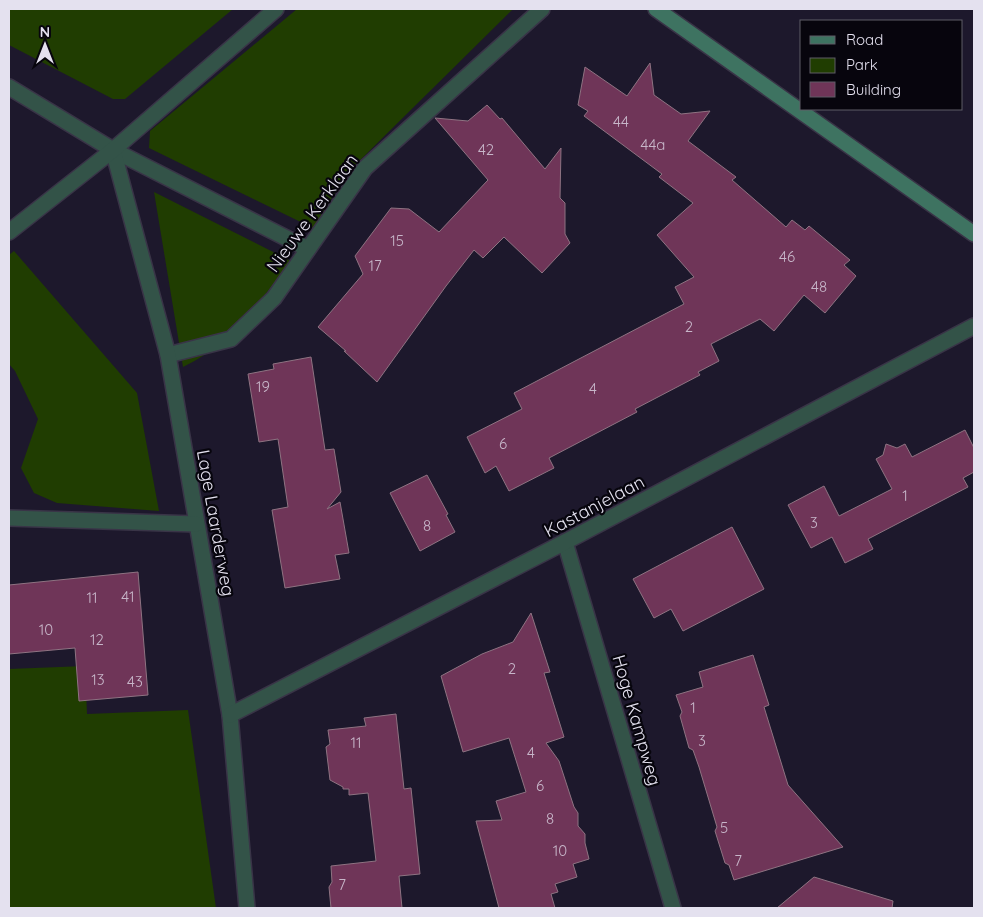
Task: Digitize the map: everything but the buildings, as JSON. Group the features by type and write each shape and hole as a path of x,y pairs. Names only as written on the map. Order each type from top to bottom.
{"main road":[{"path":"656,9 974,234"}],"street":[{"path":"9,232 113,150 276,9"},
{"name":"Nieuwe Kerklaan","path":"168,356 232,339 274,298 365,168 542,9"},
{"path":"9,88 113,150 308,249"},
{"name":"Lage Laarderweg","path":"113,150 168,356 230,715 247,908"},
{"name":"Kastanjelaan","path":"230,715 565,542 974,326"},
{"path":"9,518 196,524"},
{"name":"Hoge Kampweg","path":"565,542 673,908"}],"green space":[{"path":"9,9 233,9 125,99 113,99 9,45"},
{"path":"297,9 513,9 348,172 313,228 149,148 150,131"},
{"path":"154,192 291,261 285,271 239,325 213,349 183,367"},
{"path":"14,251 137,393 159,511 57,503 34,493 21,468 38,419 15,371 9,364 9,255"},
{"path":"85,666 87,714 188,710 216,908 9,908 9,669"}]}
